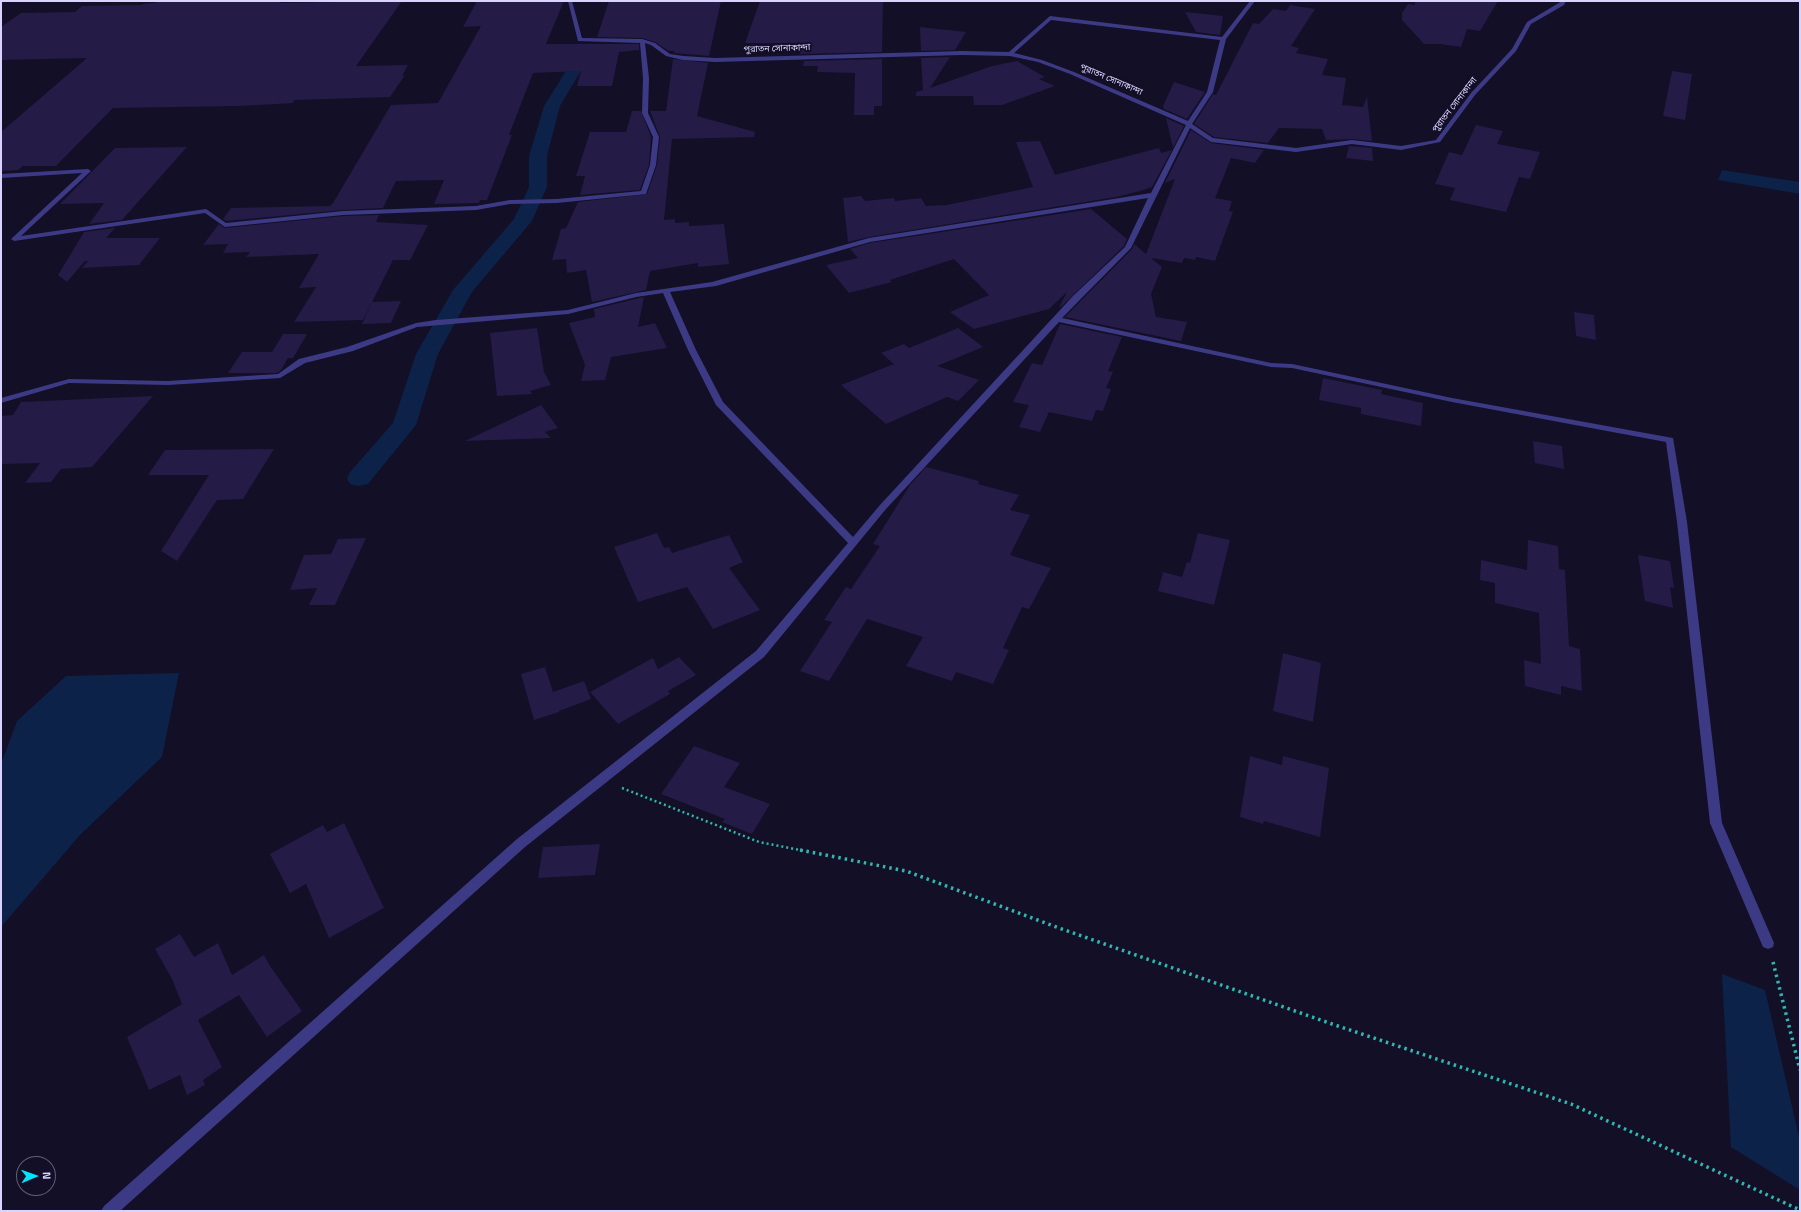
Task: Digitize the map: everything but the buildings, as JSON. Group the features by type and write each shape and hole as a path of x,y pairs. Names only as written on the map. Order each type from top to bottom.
{"street":[{"name":"পুরাতন সোনাকান্দা","path":"570,1 580,40 642,41 653,44 668,55 715,60 962,53 1010,54 1040,61 1072,73 1190,124 1211,140 1296,150 1352,142 1401,148 1438,141 1473,94 1514,50 1529,23 1562,4 1564,1"},
{"path":"108,1211 521,843 760,654 883,507 1076,298 1128,248 1153,195 1190,124 1210,92 1223,39 1253,1"},
{"path":"1010,54 1050,18 1223,39"},
{"path":"1,176 88,172 14,239 206,211 225,225 343,213 476,208 510,202 557,201 644,193 653,165 656,137 645,113 646,78 642,41"},
{"path":"1,401 69,381 168,383 280,376 302,361 350,349 416,325 492,317 568,312 636,295 713,284 869,240 1153,195"},
{"path":"666,291 692,350 719,403 853,544"},
{"path":"1057,319 1271,366 1292,366 1452,400 1670,440 1682,522 1716,823 1768,943"}],"path":[{"path":"600,780 759,842 906,871 1059,928 1571,1104 1800,1210"},
{"path":"1768,943 1800,1070"}],"water":[{"path":"1722,170 1800,182 1800,194 1718,180"},
{"path":"179,673 162,757 80,835 1,927 1,764 17,721 66,676"},
{"path":"1722,974 1765,990 1800,1141 1800,1190 1731,1147"}],"waterway":[{"path":"359,478 404,425 427,354 463,290 523,221 538,187 538,156 552,106 579,61"}]}
